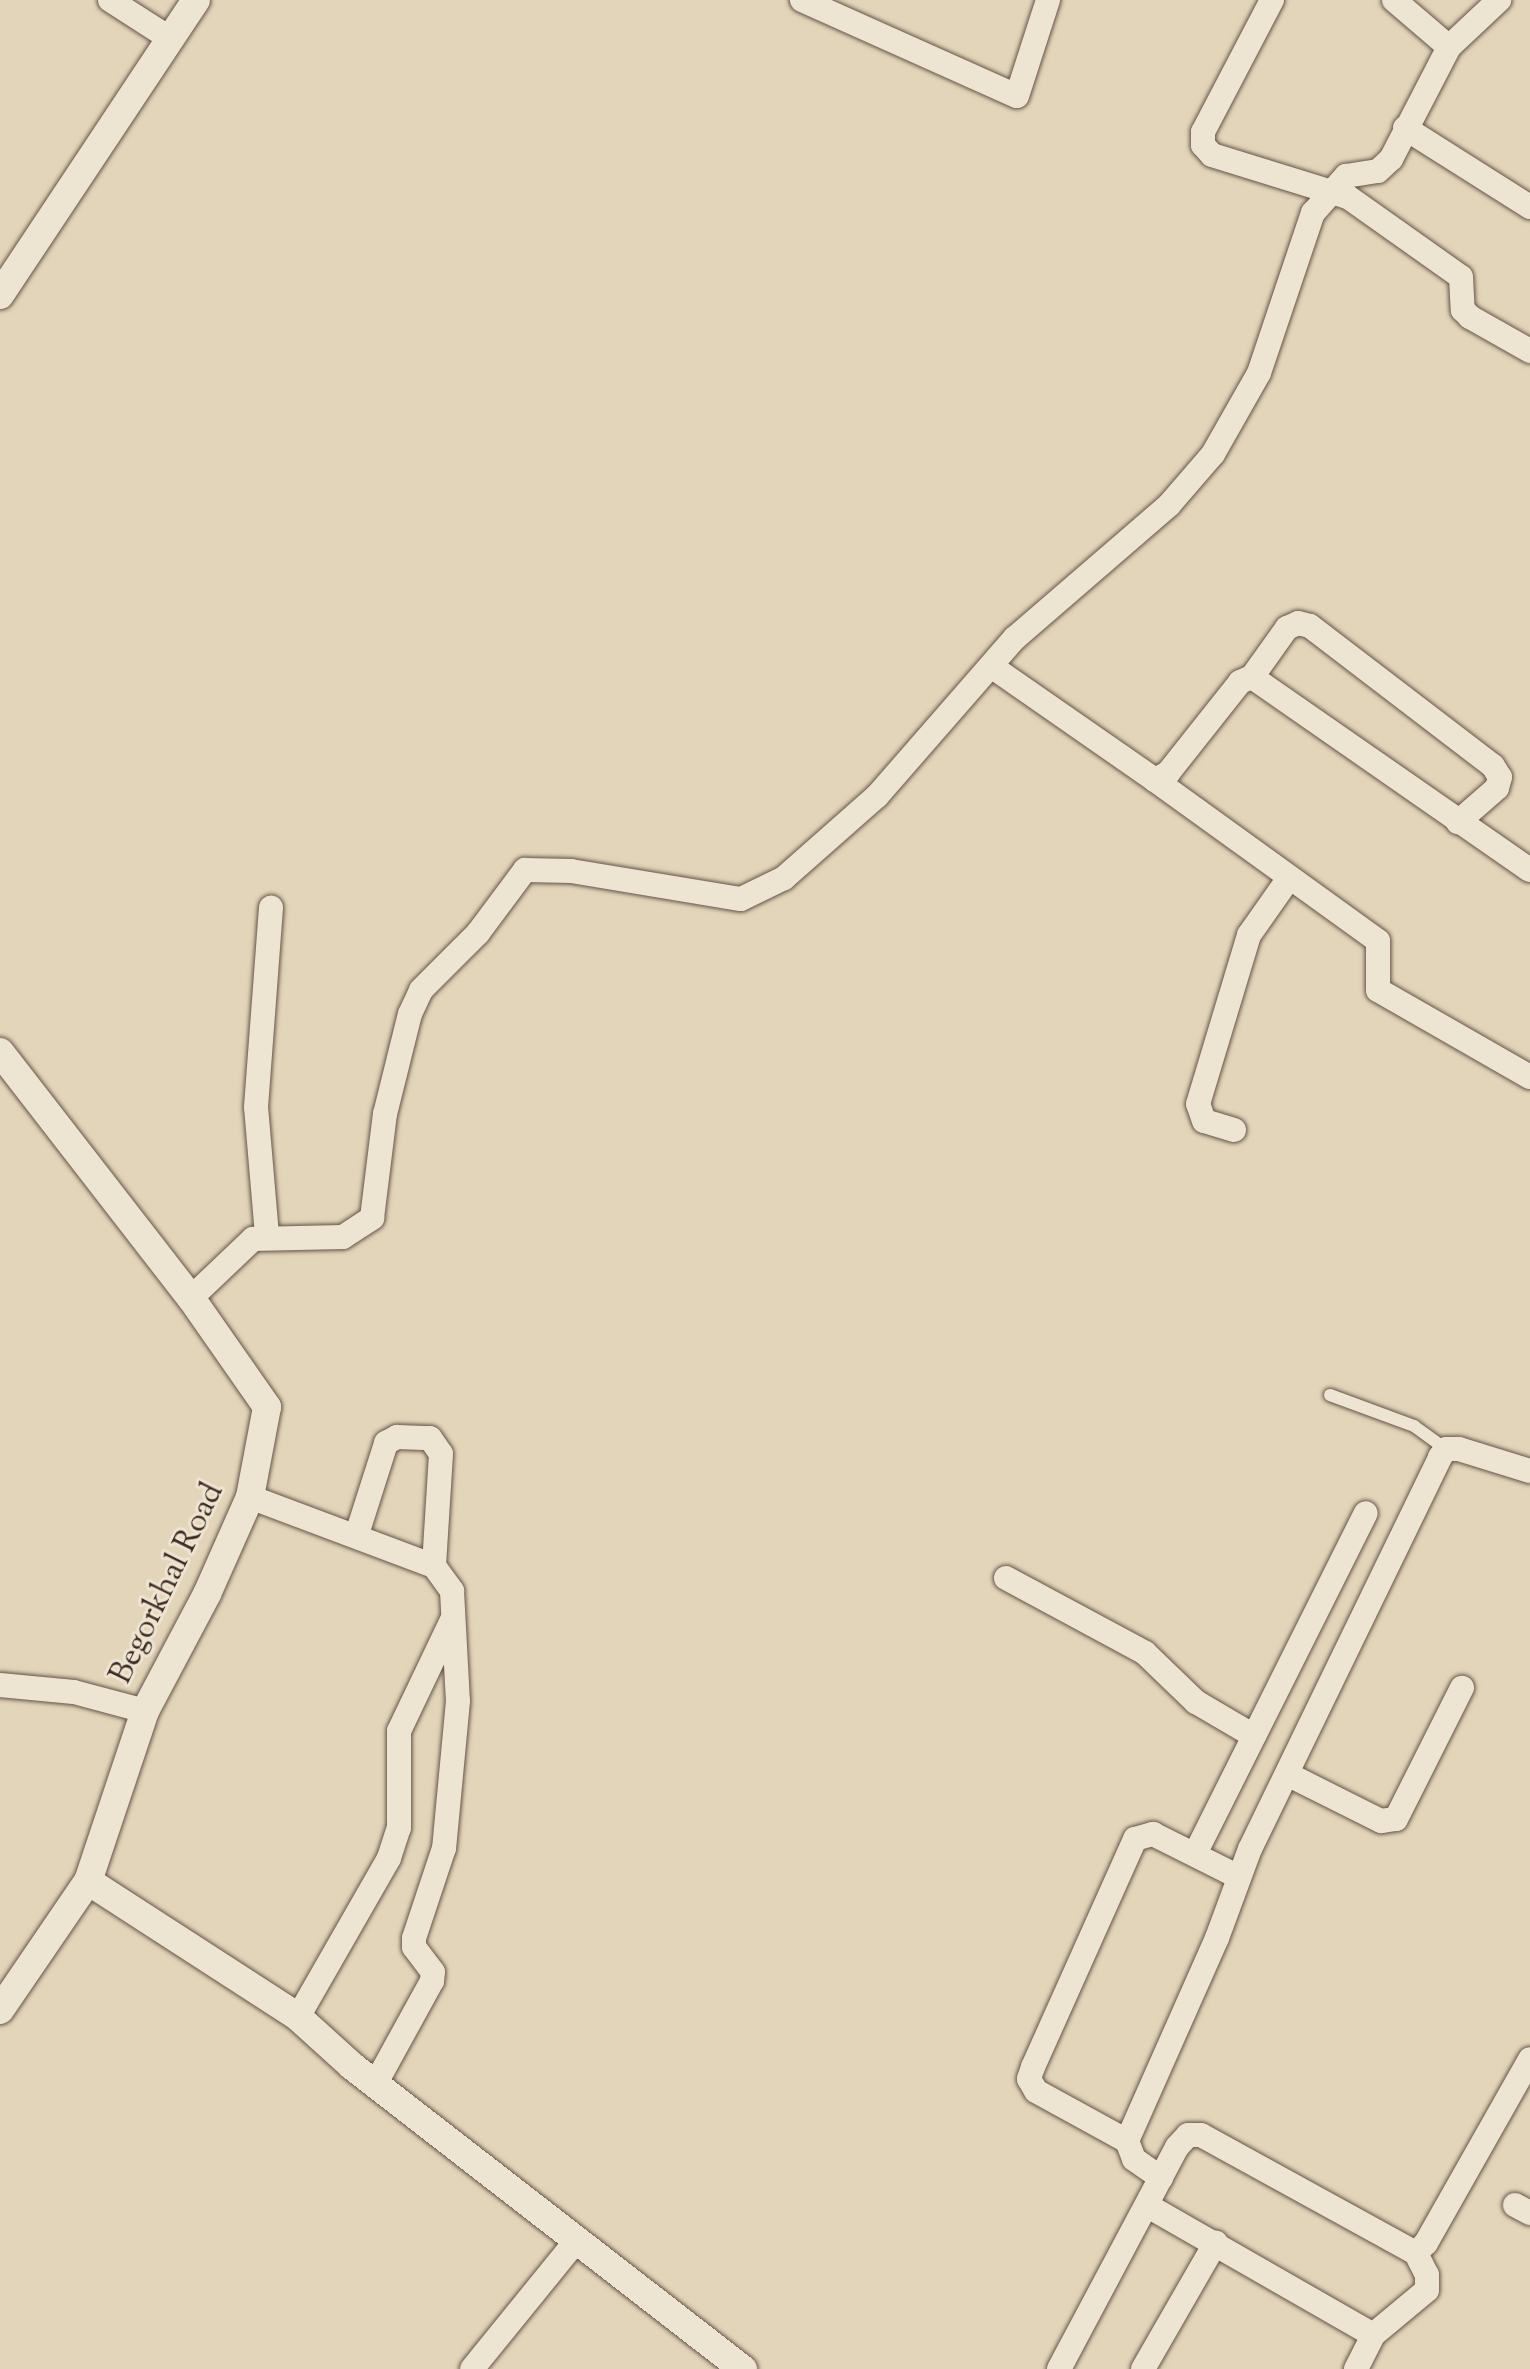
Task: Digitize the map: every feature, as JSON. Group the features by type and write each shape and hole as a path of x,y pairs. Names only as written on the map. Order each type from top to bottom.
{"street":[{"path":"110,0 171,39"},
{"path":"0,295 196,0"},
{"path":"802,0 1017,96 1048,0"},
{"path":"1272,0 1203,132 1203,145 1212,155 1330,189 1461,277 1463,310 1530,351"},
{"path":"1394,0 1449,47"},
{"path":"191,1298 240,1247 267,1235 343,1237 372,1218 385,1114 410,1014 421,990 478,933 516,877 538,867 716,898 759,893 877,796 1015,638 1169,505 1213,454 1259,373 1297,251 1330,189 1346,176 1378,171 1391,159 1449,47 1499,0"},
{"path":"1405,128 1530,207"},
{"path":"1155,780 1168,773 1240,682 1252,677 1287,628 1298,623 1310,626 1493,766 1500,777 1497,788 1458,822"},
{"path":"991,666 1378,941 1378,990 1530,1077"},
{"path":"1252,677 1530,870"},
{"path":"1234,1130 1204,1121 1198,1104 1249,935 1289,878"},
{"path":"267,1235 256,1107 271,908"},
{"name":"Begorkhal Road","path":"0,1052 191,1298 267,1407 250,1497 207,1594 145,1711 88,1881 0,2010"},
{"path":"357,1534 386,1443 397,1437 430,1438 441,1454 434,1566"},
{"path":"1127,2141 1239,1877 1446,1449 1530,1471"},
{"path":"250,1497 357,1534 434,1566 452,1591 458,1701 444,1848 414,1938 414,1947 433,1972 432,1981 376,2083"},
{"path":"1195,1854 1366,1513"},
{"path":"1006,1578 1145,1653 1196,1702 1254,1736"},
{"path":"298,2017 389,1858 399,1828 399,1731 454,1616"},
{"path":"0,1685 74,1692 145,1711"},
{"path":"1289,1775 1381,1821 1396,1819 1462,1688"},
{"path":"1161,2178 1134,2159 1127,2141 1036,2091 1029,2079 1135,1839 1153,1834 1239,1877"},
{"path":"88,1881 298,2017 376,2083 743,2369"},
{"path":"1416,2253 1434,2230 1530,2059"},
{"path":"1059,2369 1177,2147 1188,2135 1201,2135 1416,2253 1427,2275 1427,2290 1373,2335 1356,2369"},
{"path":"1148,2206 1216,2242 1373,2335"},
{"path":"472,2369 576,2241"},
{"path":"1143,2369 1216,2242"}],"lane":[{"path":"1330,1395 1414,1426 1446,1449"}]}
